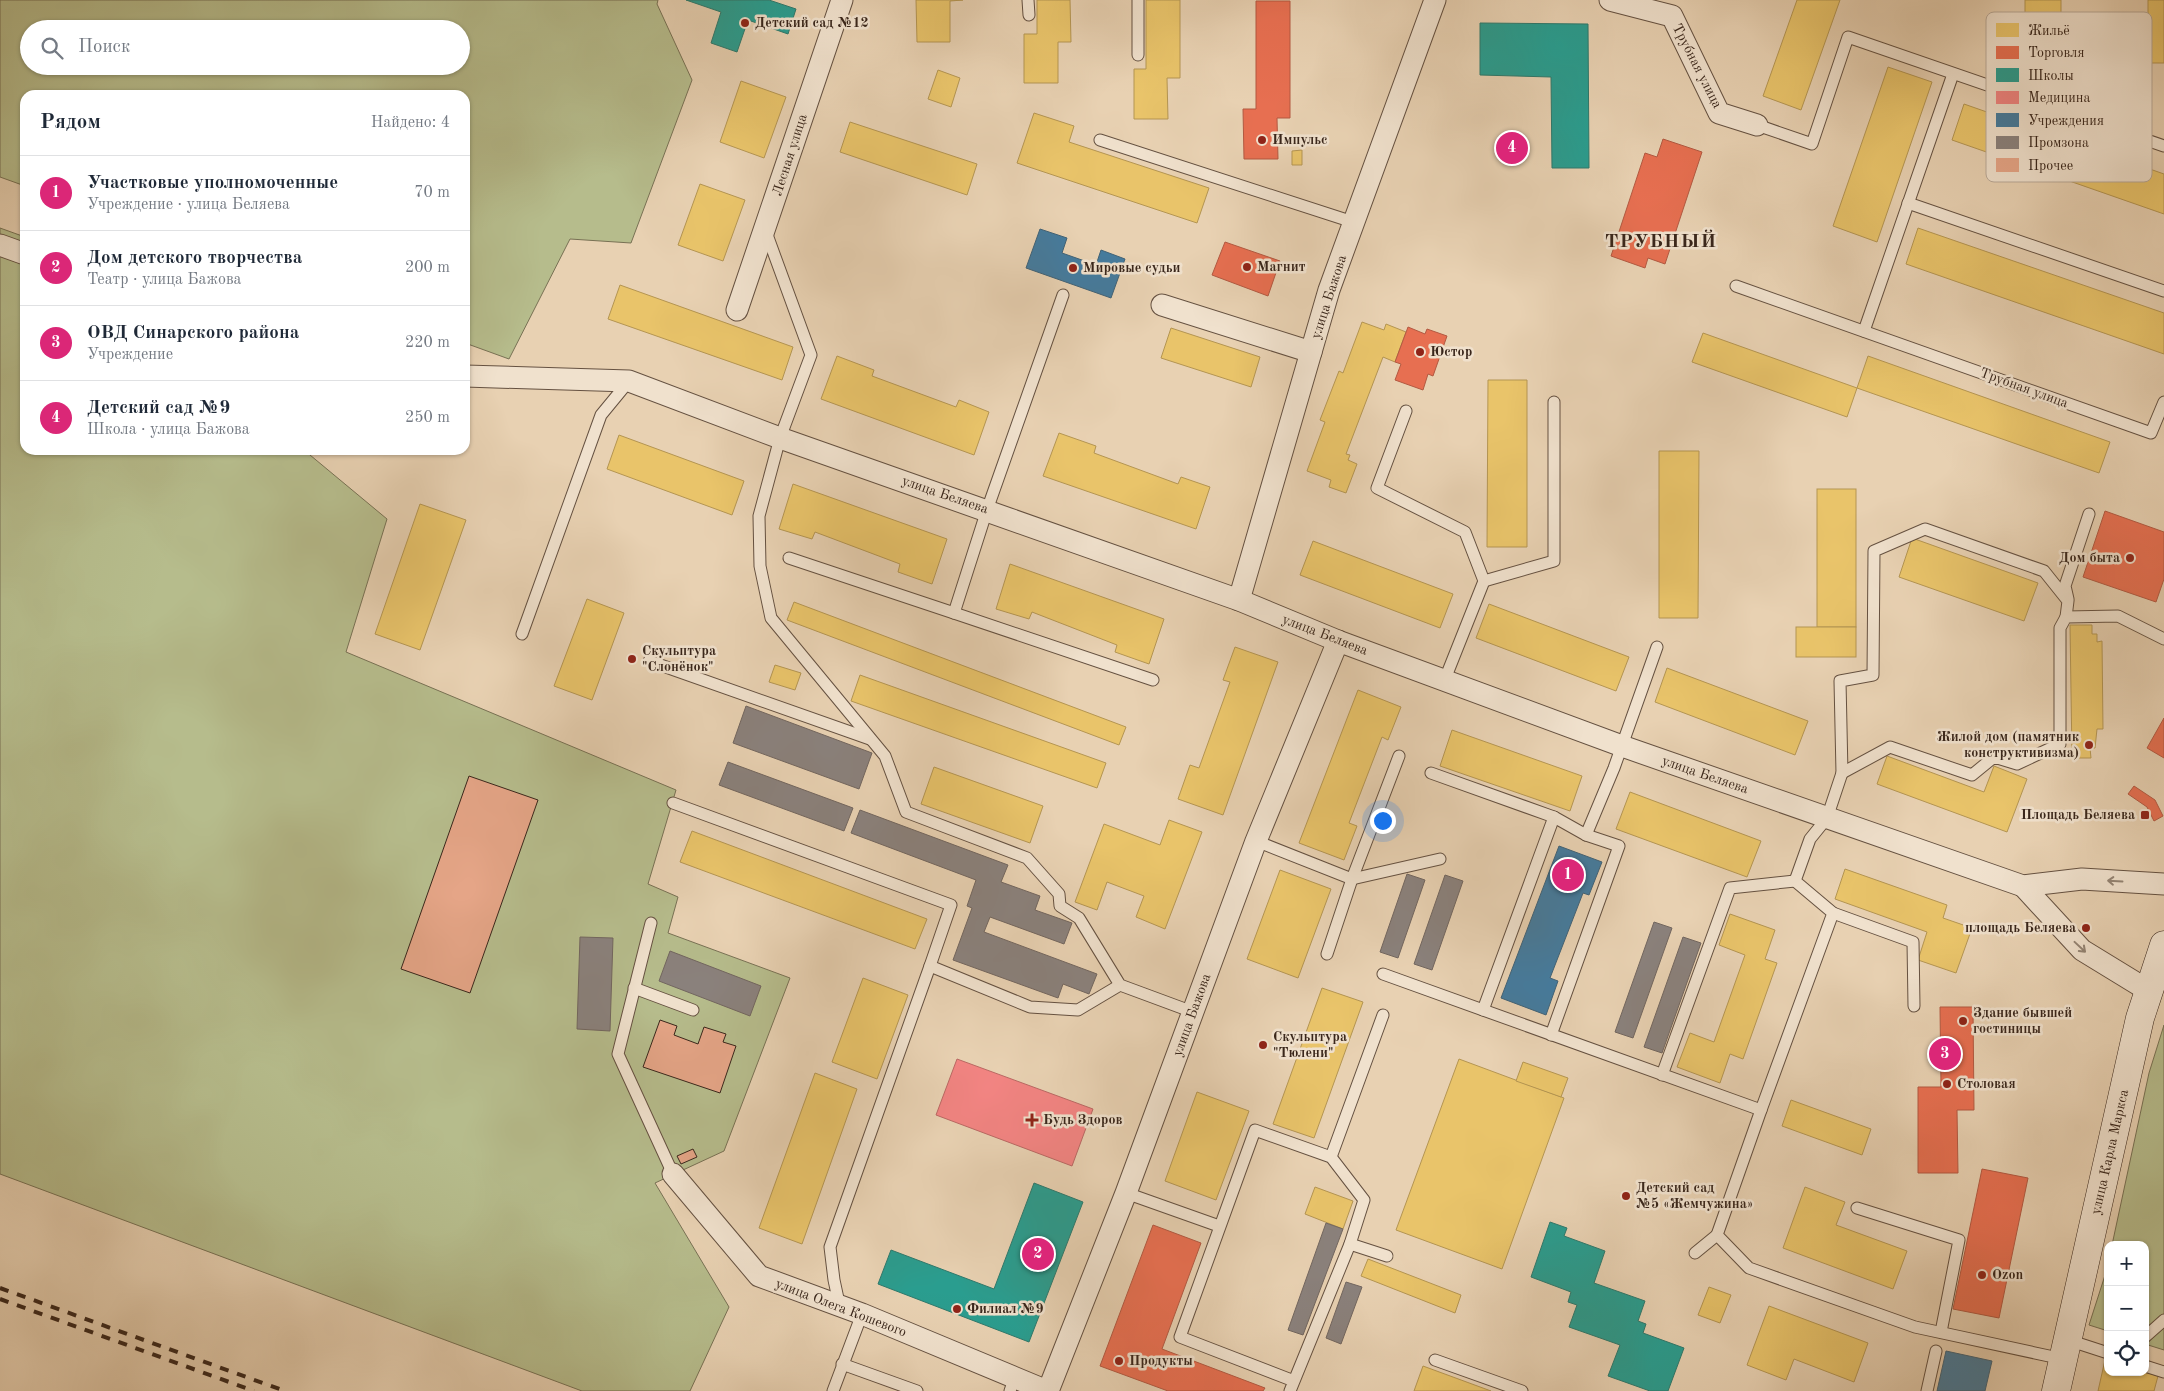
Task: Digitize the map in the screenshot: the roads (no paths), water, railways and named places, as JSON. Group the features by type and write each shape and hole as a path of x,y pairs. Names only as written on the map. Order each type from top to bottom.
{"street":[{"name":"Лесная улица","path":"737,310 842,0"},
{"name":"улица Бажова","path":"1239,600 1311,352 1353,222 1435,0"},
{"name":"Трубная улица","path":"1610,0 1672,16 1719,113 1757,126"},
{"path":"0,245 20,252"},
{"path":"1162,305 1311,352"},
{"name":"улица Беляева","path":"470,376 629,381 780,438 1239,600 1338,641 1622,746 2023,886 2082,880 2164,884"},
{"name":"улица Бажова","path":"1047,1391 1126,1193 1256,841 1338,641"},
{"name":"улица Беляева","path":"2023,886 2082,950 2149,991"},
{"name":"улица Карла Маркса","path":"2056,1391 2140,1018 2164,945"},
{"name":"улица Олега Кошевого","path":"673,1174 759,1276 840,1308 862,1314 1012,1385 1047,1391"}],"lane":[{"path":"1028,0 1028,15"},
{"path":"1138,0 1138,55"},
{"path":"1757,126 1812,144 1848,38 1986,85"},
{"path":"1864,331 1953,74"},
{"path":"1100,140 1353,222"},
{"path":"2152,142 2164,146"},
{"path":"1908,203 2164,291"},
{"path":"765,230 811,355 780,438 759,516 760,566 771,618 885,756 906,812 1027,858 1059,894 1060,906 1079,918 1120,985 1193,1012"},
{"name":"Трубная улица","path":"1736,286 2151,433 2164,402"},
{"path":"954,613 987,510 1063,295"},
{"path":"522,634 602,415 629,381"},
{"path":"1484,581 1554,561 1554,402"},
{"path":"1406,412 1377,488 1465,532 1484,581 1445,679"},
{"path":"1842,773 1890,747 1972,775 1994,757 2017,764 2060,744 2060,628 2066,617 2068,600 2065,586 2089,514"},
{"path":"1795,881 1810,840 1827,818 1842,773 1840,681 1873,675 1874,551 1925,529 2044,571 2068,600"},
{"path":"789,558 1153,680"},
{"path":"2066,617 2118,616 2164,639"},
{"path":"1586,835 1622,746 1657,647"},
{"path":"649,661 872,740"},
{"path":"1327,954 1352,879 1399,756"},
{"path":"1432,773 1554,817 1586,835 1619,846 1551,1035"},
{"path":"673,803 951,905 830,1247 840,1308"},
{"path":"1483,1010 1554,817"},
{"path":"1256,841 1352,879 1440,859"},
{"path":"1662,1075 1730,888 1795,881 1834,913 1913,942 1914,1006"},
{"path":"1694,1252 1717,1235 1834,913"},
{"path":"651,923 618,1054 673,1174"},
{"path":"930,966 1030,1007 1078,1010 1120,985"},
{"path":"1383,974 1761,1110"},
{"path":"634,988 693,1010"},
{"path":"1331,1157 1383,1015"},
{"path":"1255,1130 1331,1157 1364,1200 1350,1244 1292,1388 1180,1338 1219,1226 1255,1130"},
{"path":"1126,1193 1219,1226"},
{"path":"1857,1208 1959,1240 1941,1332"},
{"path":"1717,1235 1748,1268 1914,1327 2065,1350 2104,1353"},
{"path":"1350,1244 1387,1256"},
{"path":"833,1391 862,1314"},
{"path":"2149,1333 2164,1320"},
{"path":"1927,1391 1936,1351"},
{"path":"1435,1360 1522,1391"},
{"path":"842,1364 917,1391"},
{"path":"2149,1367 2164,1372"}],"railway":[{"path":"0,1288 285,1391"},
{"path":"0,1299 254,1391"}],"place":[{"name":"Детский сад №12","path":"745,23"},
{"name":"Импульс","path":"1262,140"},
{"name":"Детский сад №9","path":"1512,148"},
{"name":"Магнит","path":"1247,267"},
{"name":"Мировые судьи","path":"1073,268"},
{"name":"Юстор","path":"1420,352"},
{"name":"Дом быта","path":"2130,558"},
{"name":"Скульптура \"Слонёнок\"","path":"632,659"},
{"name":"Жилой дом (памятник конструктивизма)","path":"2089,745"},
{"name":"Площадь Беляева","path":"2145,815"},
{"name":"Участковые уполномоченные","path":"1568,875"},
{"name":"площадь Беляева","path":"2086,928"},
{"name":"Здание бывшей гостиницы","path":"1963,1021"},
{"name":"Скульптура \"Тюлени\"","path":"1263,1045"},
{"name":"ОВД Синарского района","path":"1945,1054"},
{"name":"Столовая","path":"1947,1084"},
{"name":"Будь Здоров","path":"1032,1120"},
{"name":"Детский сад №5 «Жемчужина»","path":"1626,1196"},
{"name":"Дом детского творчества","path":"1038,1254"},
{"name":"Ozon","path":"1982,1275"},
{"name":"Филиал №9","path":"957,1309"},
{"name":"Продукты","path":"1119,1361"}],"district":[{"name":"ТРУБНЫЙ","path":"1661,242"}]}
